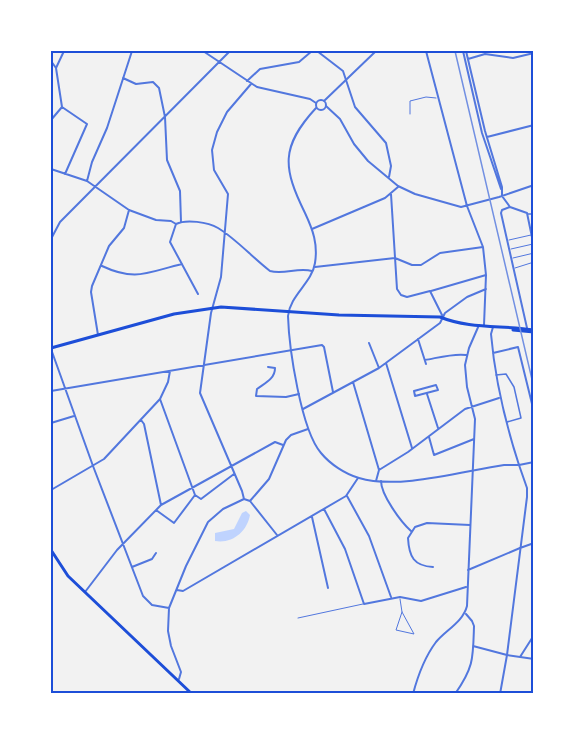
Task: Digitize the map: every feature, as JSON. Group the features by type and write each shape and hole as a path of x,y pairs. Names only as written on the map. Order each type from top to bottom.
{"main road":[{"path":"51,349 174,314 213,308 443,318 484,326 534,331"},
{"path":"51,550 68,576 179,679 192,694"}],"street":[{"path":"56,68 64,51"},
{"path":"87,181 132,51"},
{"path":"203,51 250,84 310,99 316,103 324,101 376,51"},
{"path":"51,239 60,222 230,51"},
{"path":"247,81 260,69 299,62 312,51"},
{"path":"317,51 339,67 355,108 389,149 391,166 389,177"},
{"path":"426,51 467,206 483,247 486,275 484,326"},
{"path":"464,51 485,138 494,158 501,195 510,207 534,214"},
{"path":"466,59 485,54 513,58 534,53"},
{"path":"51,61 56,68 62,107 87,124 65,174"},
{"path":"123,78 136,84 149,81 157,84 159,88 165,117 167,160 180,191 181,222"},
{"path":"244,499 200,393 213,308 221,277 228,194 214,170 212,150 217,132 227,112 250,84"},
{"path":"324,101 326,106 340,119 360,153 398,186 415,194 450,204 467,206 534,185"},
{"path":"316,103 316,108 304,121 292,142 288,162 289,173 312,229 316,246 314,267 288,311 299,394 308,429 320,452 331,463 358,478 381,481 427,478 534,462"},
{"path":"316,108 323,110 326,106"},
{"path":"51,120 62,107"},
{"path":"485,138 534,125"},
{"path":"51,169 87,181 129,210 156,220 171,221 176,224"},
{"path":"312,229 391,194 398,186"},
{"path":"391,194 398,289 401,295 407,297 486,275"},
{"path":"507,204 501,213 527,330"},
{"path":"505,209 510,207"},
{"path":"98,335 90,292 110,246 124,228 129,210"},
{"path":"527,213 534,246"},
{"path":"198,294 170,242 176,224 181,222 217,227 270,271 276,273 312,271"},
{"path":"51,228 55,230"},
{"path":"314,267 395,258 412,265 421,265 440,253 483,247"},
{"path":"102,266 121,274 134,276 182,264"},
{"path":"303,409 379,368 440,323 445,313 467,297 486,289"},
{"path":"430,291 443,318"},
{"path":"413,694 426,658 437,641 465,614 474,439 472,406 465,374 467,355 479,325"},
{"path":"493,327 491,334 499,398 527,488 507,656 500,694"},
{"path":"418,339 426,362 455,354 467,355"},
{"path":"369,343 379,368"},
{"path":"51,391 322,345 333,392"},
{"path":"493,353 518,347 534,412"},
{"path":"51,349 132,567 148,602 169,608"},
{"path":"386,363 412,448"},
{"path":"268,367 275,368 275,373 257,389 256,396 286,397 299,394"},
{"path":"51,490 104,459 160,399 168,382 170,371"},
{"path":"496,376 506,374 514,387 521,418 506,422"},
{"path":"353,382 379,470 376,480"},
{"path":"436,385 438,390 427,393 415,396 414,391 436,385"},
{"path":"427,393 438,428"},
{"path":"379,470 465,408 499,398"},
{"path":"160,399 195,495 201,499 234,474"},
{"path":"51,423 74,416"},
{"path":"141,420 144,424 161,505"},
{"path":"250,501 269,479 283,445 291,435 308,429"},
{"path":"428,436 434,455 474,439"},
{"path":"85,592 123,543 161,505 275,442 283,445"},
{"path":"176,590 183,591 346,496 358,478"},
{"path":"381,481 382,492 404,525 411,531"},
{"path":"156,510 174,523 195,495"},
{"path":"346,496 369,536 391,597"},
{"path":"179,679 181,672 171,646 169,608 208,522 223,509 244,499 250,501 277,535"},
{"path":"324,509 345,549 364,604 391,597 421,601 468,587"},
{"path":"312,516 328,588"},
{"path":"433,567 418,565 414,560 408,543 411,531 420,524 427,523 470,525"},
{"path":"468,570 534,543"},
{"path":"132,567 152,559 156,553"},
{"path":"455,694 470,671 474,626 465,614"},
{"path":"520,657 534,635"},
{"path":"473,646 507,656 534,659"}],"lane":[{"path":"410,114 410,101 426,97 438,98"},
{"path":"507,241 531,235"},
{"path":"509,250 534,246"},
{"path":"511,258 534,253"},
{"path":"513,268 534,262"},
{"path":"400,597 402,612 414,634 396,630 402,612"},
{"path":"298,618 364,604"}],"water":[{"path":"246,511 250,515 246,527 238,535 227,541 215,541 215,533 234,529 242,513"}],"railway":[{"path":"455,51 534,388"}]}
